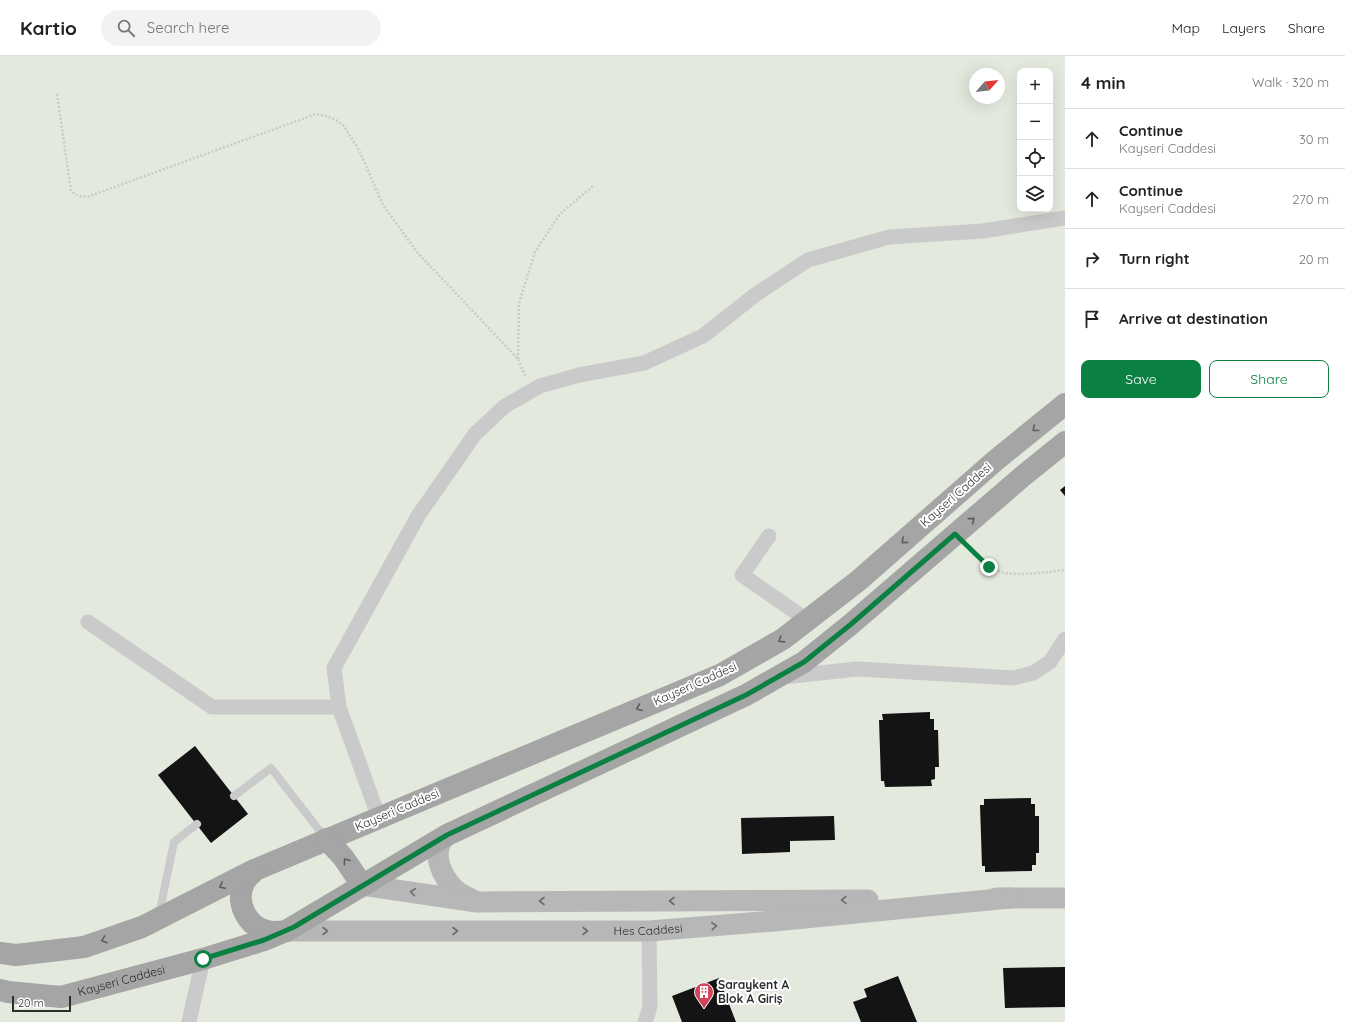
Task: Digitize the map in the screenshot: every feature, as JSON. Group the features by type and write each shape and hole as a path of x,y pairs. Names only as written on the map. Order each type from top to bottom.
{"main road":[{"name":"Kayseri Caddesi","path":"0,953 16,955 84,947 142,927 261,867 720,675 783,639 858,581 996,460 1065,404"},
{"name":"Kayseri Caddesi","path":"0,990 61,997 203,959 264,940 290,929 447,835 746,695 810,657 850,625 1023,476 1065,442"},
{"path":"326,839 343,857 362,885"},
{"path":"261,867 249,875 241,893 244,912 249,921 266,931 276,932 290,929"}],"street":[{"path":"379,818 339,707 334,668 418,516 475,434 505,406 540,386 579,375 644,363 704,336 755,295 808,260 888,237 983,231 1065,218"},
{"path":"769,536 742,575 807,620"},
{"path":"88,622 212,707 339,707"},
{"path":"776,678 857,669 1013,678 1033,673 1050,662 1065,638"},
{"path":"447,835 442,842 439,851 439,860 442,871 448,881 461,894 477,902"},
{"name":"Hes Caddesi","path":"362,885 477,902 1065,898"},
{"name":"Hes Caddesi","path":"290,929 649,931 774,921 1009,898"},
{"path":"645,1022 650,1007 649,931"},
{"path":"189,1022 203,959"},
{"path":"650,1007 656,1022"}],"lane":[{"path":"234,796 271,768 326,839"},
{"path":"158,919 174,842 197,824"}],"path":[{"path":"57,94 71,191 82,197 86,197 316,114 336,120 344,126 360,152 383,205 417,252 518,359 519,303 535,252 560,214 594,185"},
{"path":"955,534 989,567 1000,572 1012,574 1065,570"}],"shaded area":[{"path":"0,56 1065,56 1065,1022 0,1022"}],"building":[{"path":"1065,486 1065,496 1060,490"},
{"path":"930,712 930,719 934,719 934,730 938,730 939,767 935,767 935,779 931,780 932,786 885,787 884,781 881,781 879,720 883,720 882,714"},
{"path":"195,746 248,814 211,843 158,775"},
{"path":"1031,798 1031,804 1035,804 1035,816 1039,816 1039,853 1036,853 1036,865 1032,865 1032,871 985,872 985,866 982,866 980,805 984,805 984,799"},
{"path":"834,816 835,840 790,841 790,852 742,854 741,818"},
{"path":"1065,967 1065,1007 1005,1008 1003,968"},
{"path":"898,976 917,1022 861,1022 853,1002 867,997 864,989"},
{"name":"Saraykent A Blok A Giriş","path":"719,978 736,1022 682,1022 672,996"}],"place":[{"name":"Saraykent A Blok A Giriş","path":"704,1009"}],"route":[{"path":"203,959 264,940 286,931 447,835 746,695 804,662 850,625 955,534 989,567"}]}
